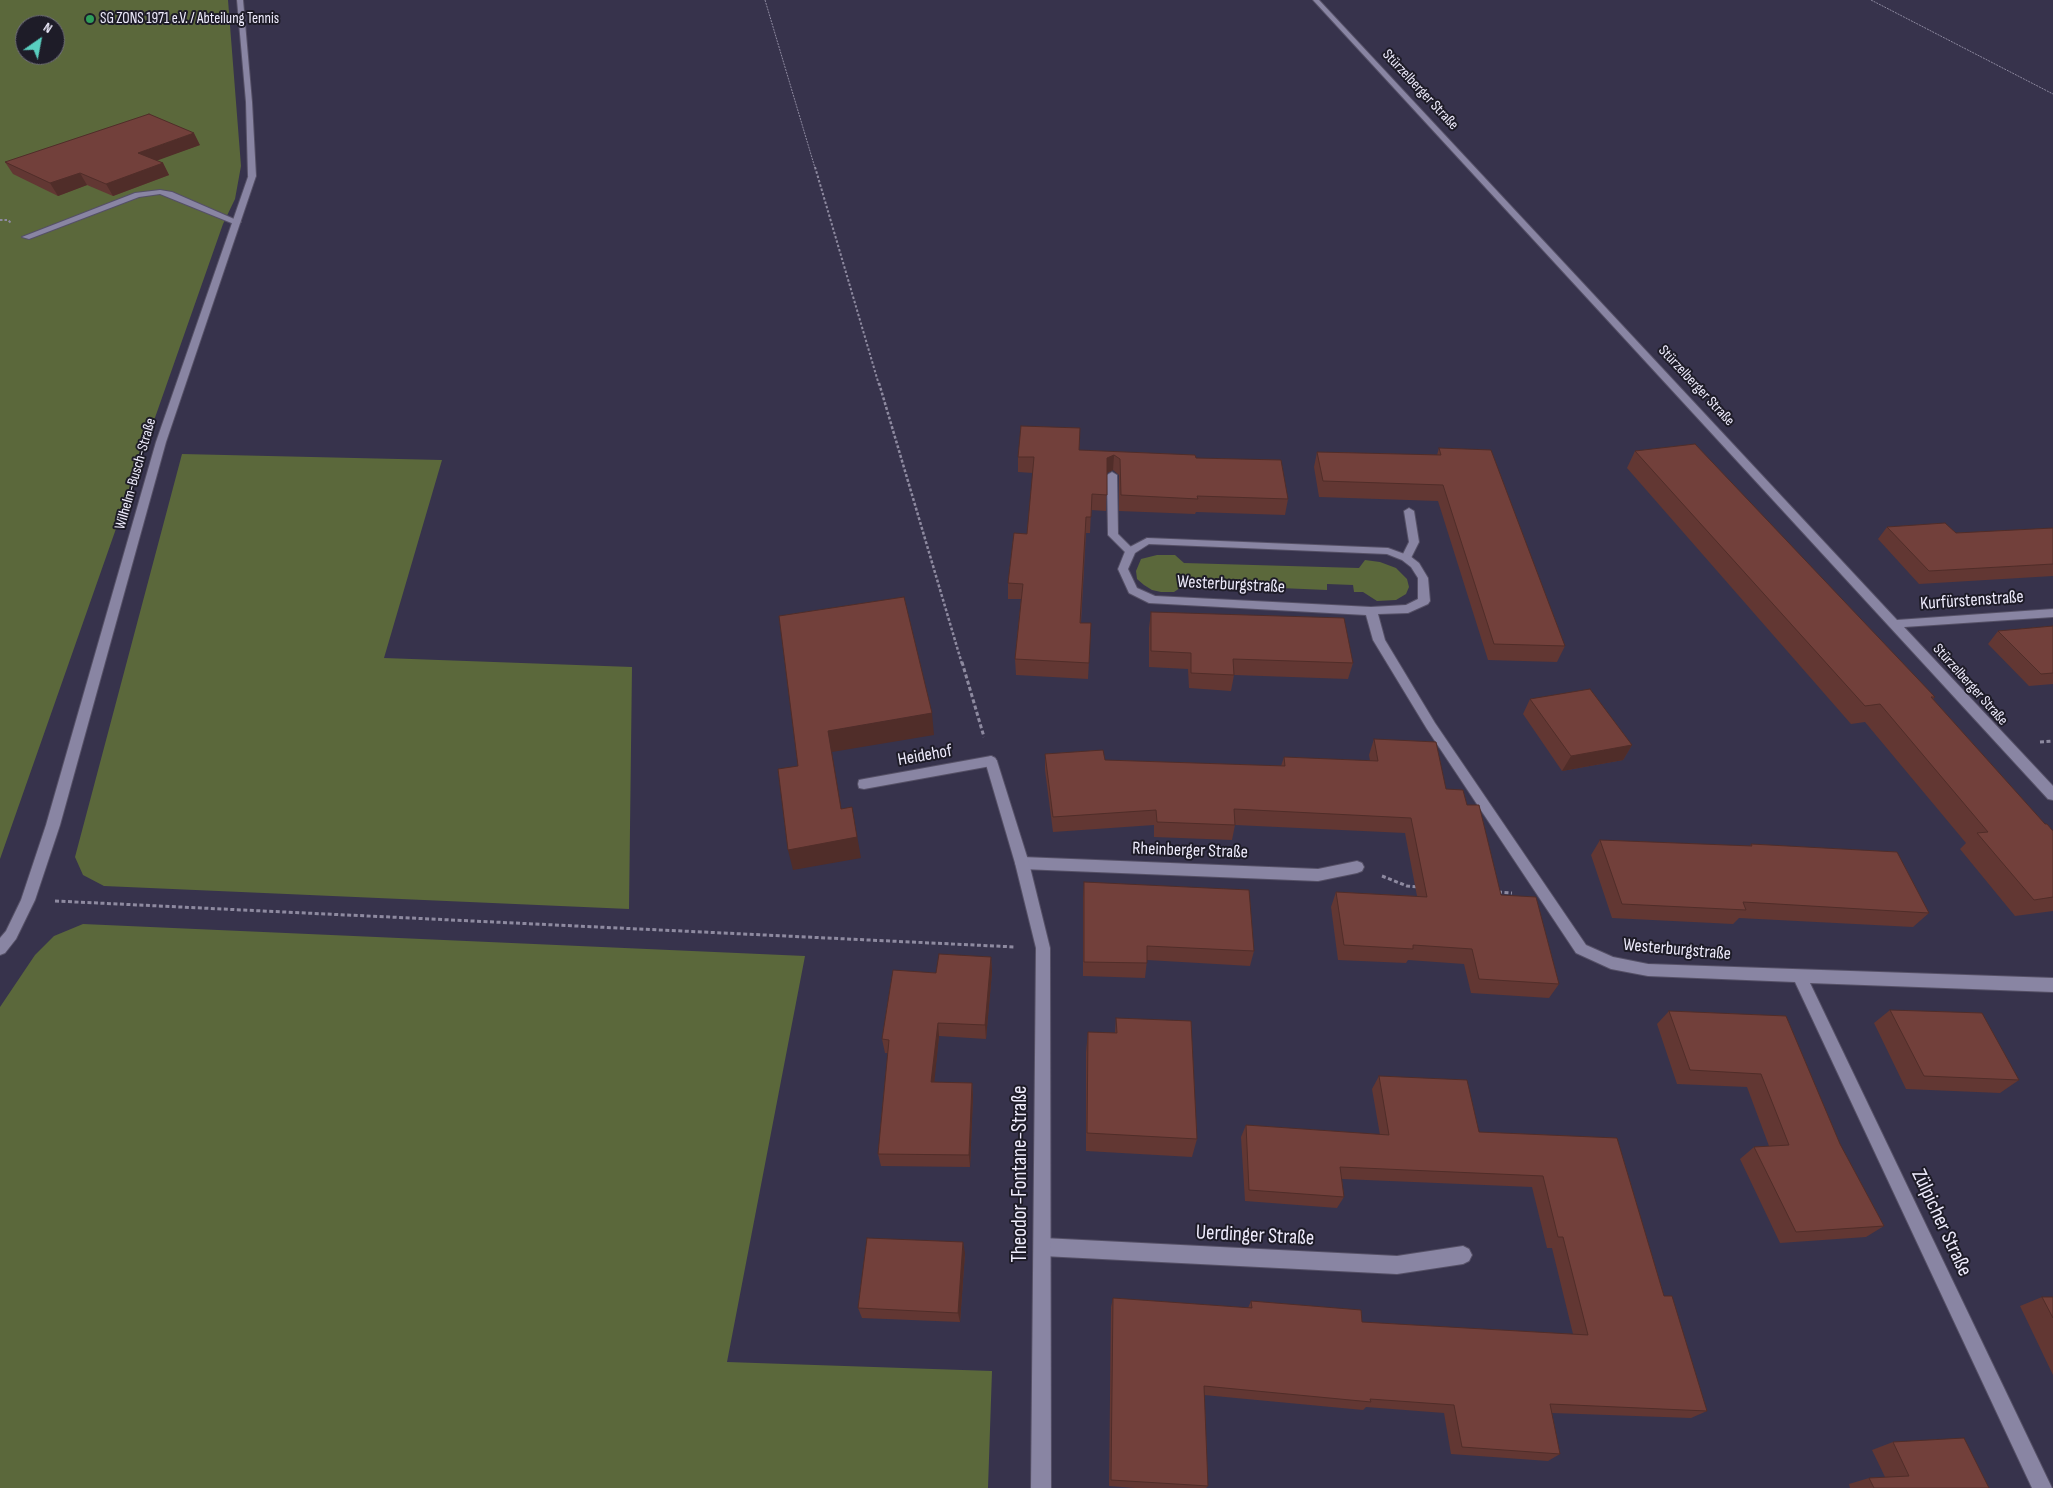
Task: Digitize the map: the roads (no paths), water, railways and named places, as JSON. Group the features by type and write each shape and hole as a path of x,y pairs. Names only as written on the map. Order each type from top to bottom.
{"street":[{"name":"Wilhelm-Busch-Straße","path":"0,949 10,935 28,900 56,815 161,442 252,176 249,102 240,0"},
{"name":"Stürzelberger Straße","path":"1316,0 2053,795"},
{"path":"26,236 138,195 160,192 237,222"},
{"path":"1112,475 1113,535 1130,551 1148,541 1388,551 1406,558 1414,542 1409,511"},
{"name":"Westerburgstraße","path":"1130,551 1123,568 1133,590 1152,600 1371,611 1408,609 1424,601 1423,578 1415,565 1406,558"},
{"name":"Westerburgstraße","path":"1371,611 1379,640 1426,719 1581,949 1611,963 1648,970 2053,985"},
{"name":"Kurfürstenstraße","path":"1894,624 2053,613"},
{"name":"Heidehof","path":"864,784 991,761"},
{"name":"Theodor-Fontane-Straße","path":"991,761 1022,863 1043,948 1044,1248 1041,1488"},
{"name":"Rheinberger Straße","path":"1022,863 1318,875 1357,867"},
{"name":"Zülpicher Straße","path":"1800,977 2042,1488"},
{"name":"Uerdinger Straße","path":"1044,1248 1397,1265 1463,1256"}],"place":[{"name":"SG ZONS 1971 e.V. / Abteilung Tennis","path":"90,19"}]}
